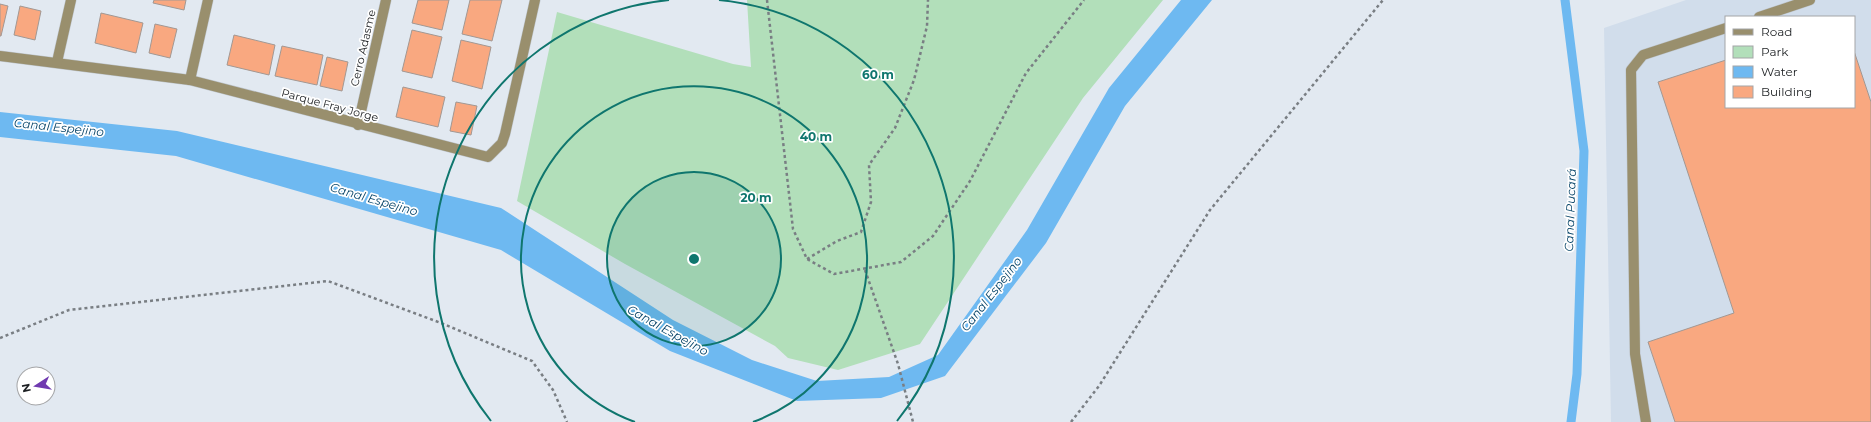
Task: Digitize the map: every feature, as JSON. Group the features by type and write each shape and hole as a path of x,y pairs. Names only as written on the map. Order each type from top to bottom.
{"street":[{"path":"56,62 71,0"},
{"path":"190,80 208,0"},
{"name":"Cerro Adasme","path":"358,125 386,0"},
{"name":"Parque Fray Jorge","path":"0,56 190,80 358,125 488,156 493,153 502,143 505,134 535,0"},
{"path":"1762,16 1810,0"},
{"path":"1646,422 1635,354 1631,70 1643,55 1725,28"}],"path":[{"path":"767,0 793,229 807,259 834,274 865,270 900,262 933,236 970,181 1026,73 1084,0"},
{"path":"807,259 837,241 861,232 871,202 870,164 894,128 914,80 927,26 928,0"},
{"path":"1071,422 1098,386 1210,210 1383,0"},
{"path":"865,270 898,364 913,422"},
{"path":"0,338 69,310 328,281 441,322 532,361 553,390 567,422"}],"shaded area":[{"path":"1686,0 1871,0 1871,422 1611,422 1604,28"}],"green space":[{"path":"747,0 1163,0 1083,98 920,344 838,370 788,358 775,346 625,264 517,201 557,12 733,64 751,67"}],"water":[{"name":"Canal Espejino","path":"1181,0 1212,0 1125,106 1046,243 945,376 881,398 797,401 670,351 501,250 176,156 0,137 0,112 177,131 501,208 673,320 752,360 817,381 889,377 938,355 1027,230 1109,88"}],"building":[{"path":"154,0 186,0 184,10 153,3"},
{"path":"418,0 449,0 442,30 412,23"},
{"path":"470,0 502,0 492,41 462,34"},
{"path":"0,4 8,6 1,36 0,36"},
{"path":"20,6 41,11 35,40 14,35"},
{"path":"101,13 143,23 136,53 95,43"},
{"path":"155,24 177,29 170,58 149,53"},
{"path":"412,30 442,37 432,78 402,71"},
{"path":"234,35 275,45 269,75 227,65"},
{"path":"461,40 491,47 482,89 452,81"},
{"path":"282,46 323,55 317,85 275,76"},
{"path":"1855,54 1871,102 1871,422 1675,422 1648,342 1734,313 1658,82 1725,60 1725,108 1855,108"},
{"path":"327,57 348,62 342,91 320,86"},
{"path":"403,87 445,97 438,127 396,117"},
{"path":"456,102 477,106 471,135 450,131"}],"waterway":[{"name":"Canal Pucará","path":"1565,0 1584,151 1577,374 1571,422"}]}
